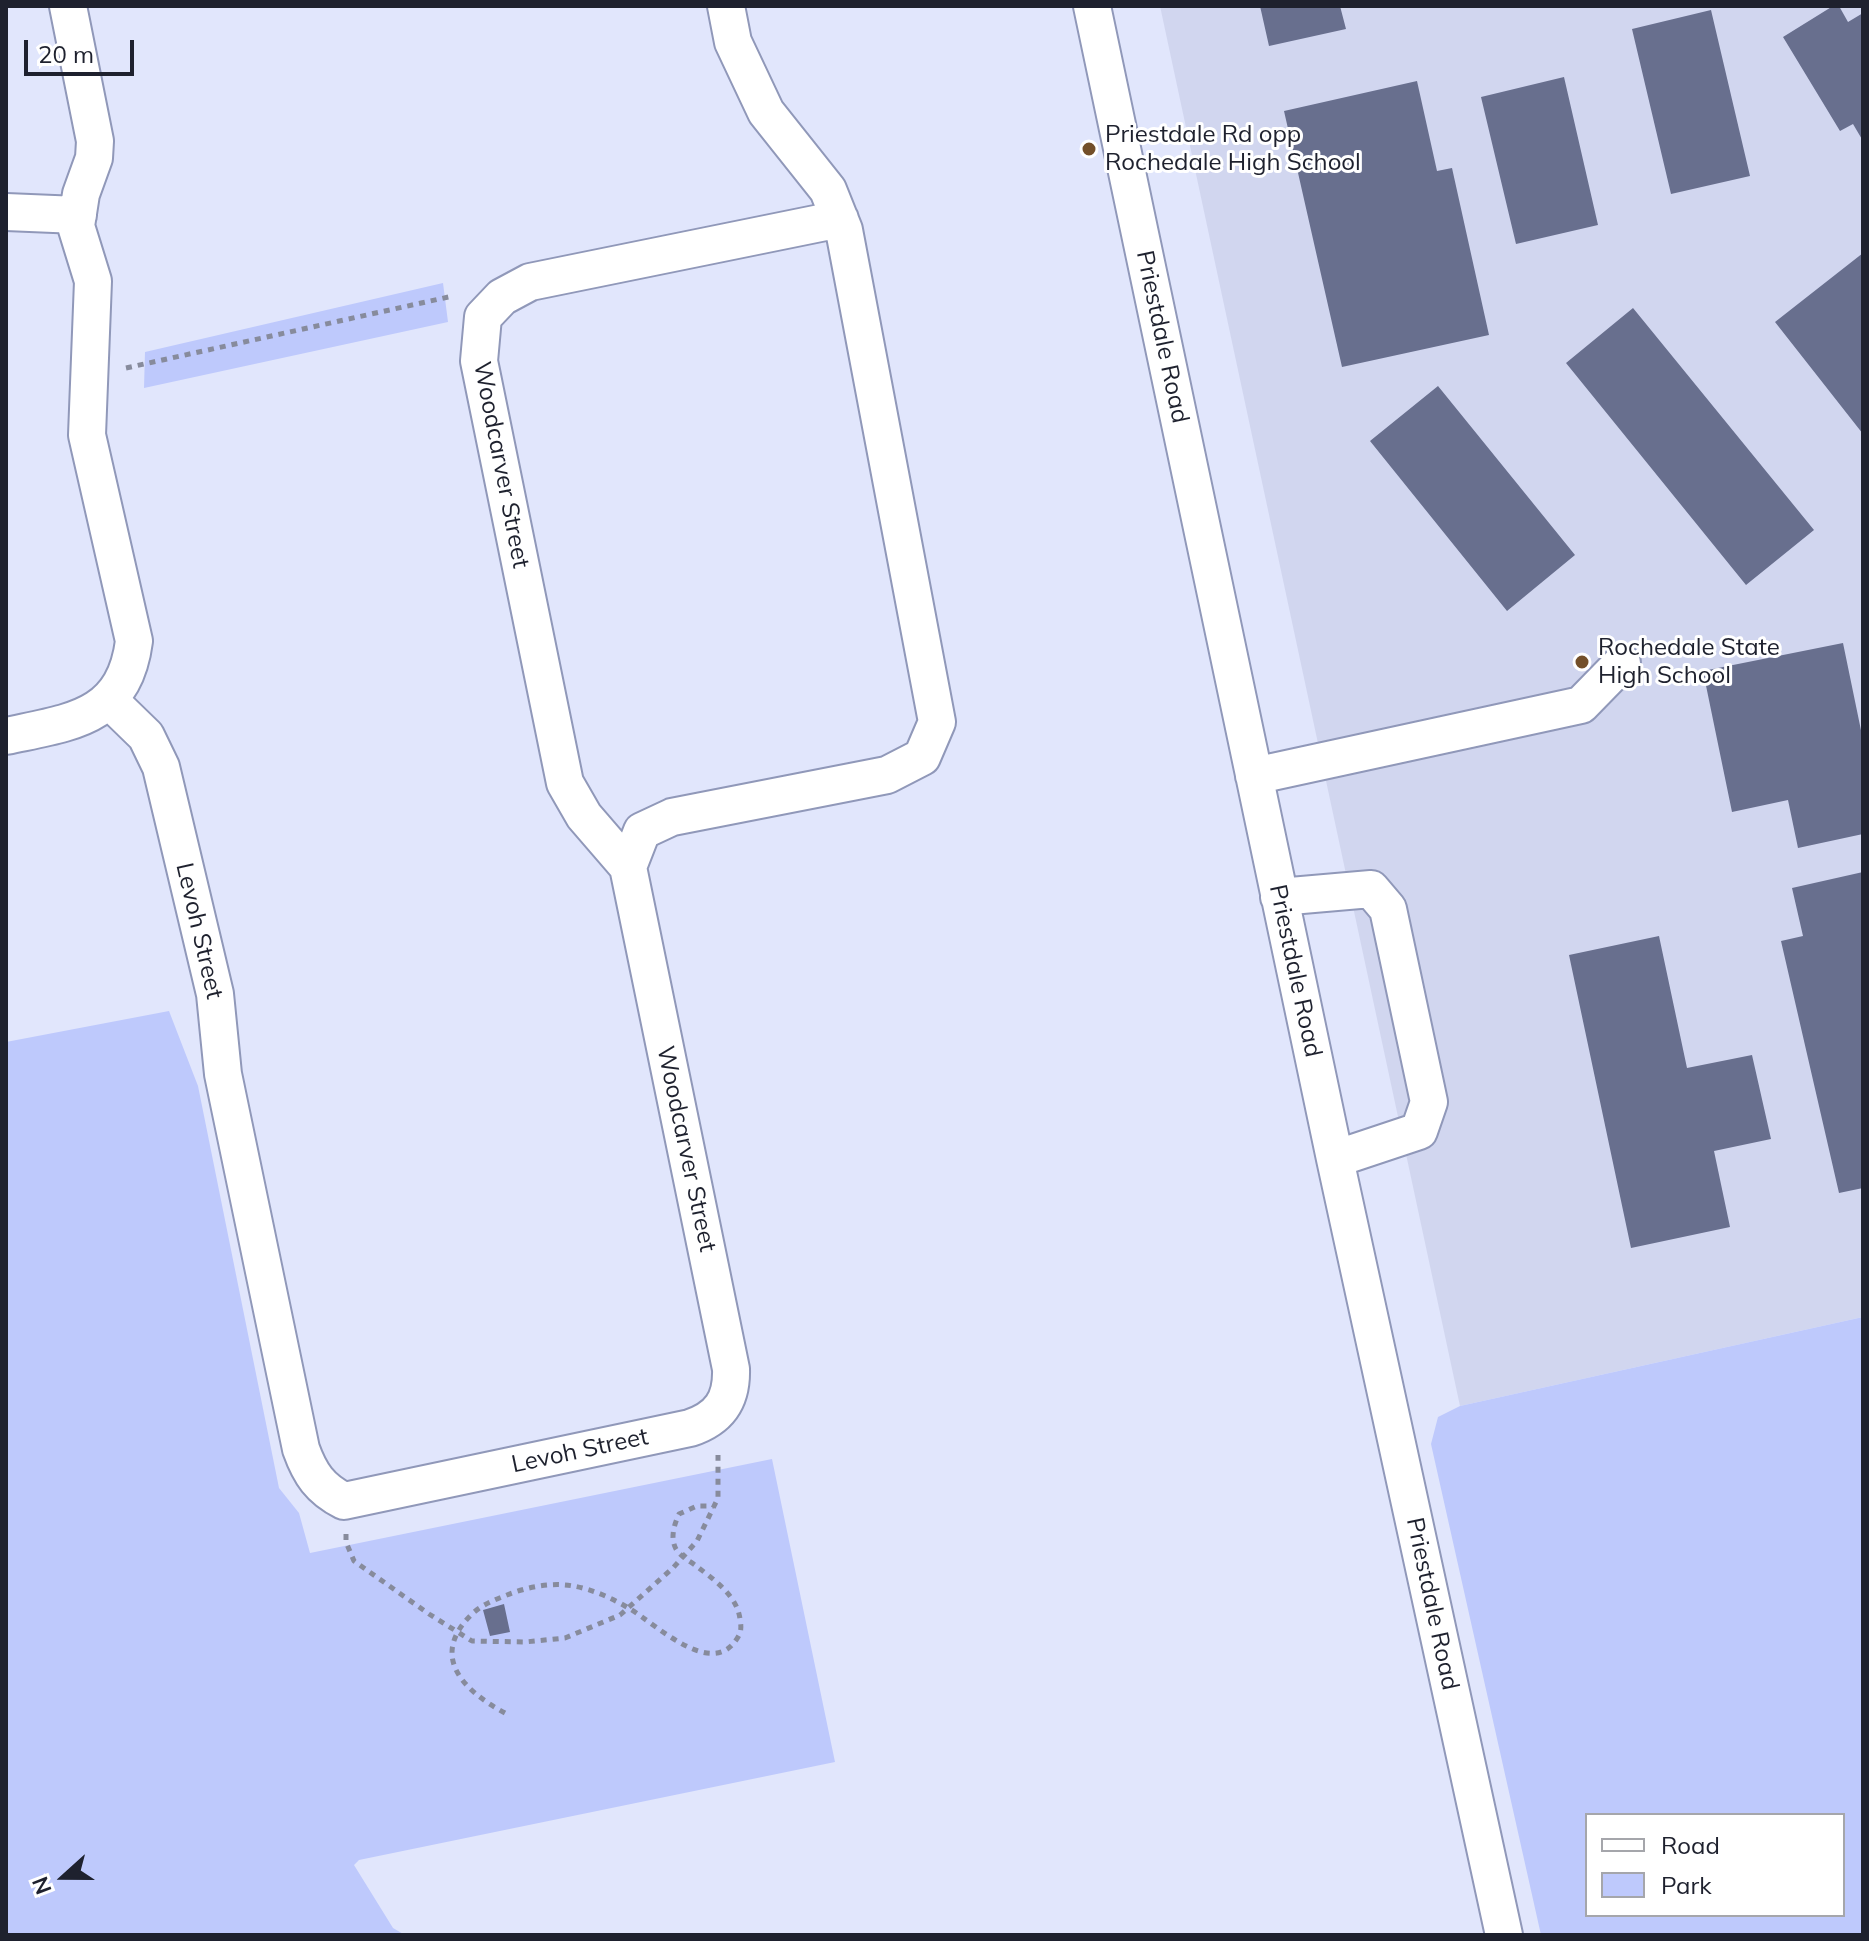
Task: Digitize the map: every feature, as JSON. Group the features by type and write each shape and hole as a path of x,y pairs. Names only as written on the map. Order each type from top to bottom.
{"street":[{"path":"6,736 62,724 92,713 116,694 131,665 134,641 87,435 93,281 76,226 81,194 94,158 95,141 68,6"},
{"path":"628,867 642,831 672,817 887,775 922,757 937,722 840,219 828,190 766,112 733,42 726,6"},
{"name":"Priestdale Road","path":"1092,6 1279,897 1504,1935"},
{"path":"6,212 78,215"},
{"name":"Woodcarver Street","path":"706,1423 722,1407 732,1388 731,1369 628,867 584,816 565,783 479,361 483,317 502,297 530,282 840,219"},
{"path":"1254,776 1581,705 1622,663"},
{"name":"Levoh Street","path":"109,700 146,736 161,767 215,994 223,1074 308,1471 326,1492 344,1501 706,1423"},
{"path":"1279,897 1371,889 1388,909 1392,924 1429,1102 1419,1131 1335,1159"}],"path":[{"path":"126,368 452,297 461,289"},
{"path":"344,1501 346,1542 354,1561 472,1641 525,1642 565,1638 620,1615 697,1541 718,1498 718,1447 706,1423"},
{"path":"505,1713 490,1705 471,1687 452,1664 450,1648 458,1630 485,1603 518,1591 551,1585 574,1586 629,1608 684,1646 720,1654 731,1645 739,1636 739,1607 719,1584 675,1548 673,1527 679,1514 697,1506 714,1506"}],"shaded area":[{"name":"Rochedale State High School","path":"1160,6 1863,6 1863,1317 1460,1406"}],"green space":[{"path":"443,283 448,322 144,388 145,352"},
{"path":"169,1011 198,1086 279,1488 299,1513 310,1553 772,1459 835,1762 359,1860 354,1865 393,1928 405,1935 6,1935 6,1042"},
{"path":"1863,1317 1863,1935 1541,1935 1431,1444 1438,1417 1460,1406"}],"building":[{"path":"1260,6 1340,6 1346,29 1269,46"},
{"path":"1833,6 1839,6 1848,22 1863,13 1863,141 1853,124 1840,131 1783,37"},
{"path":"1711,10 1750,176 1671,194 1632,29"},
{"path":"1564,77 1598,225 1516,244 1481,97"},
{"path":"1417,81 1437,171 1452,168 1489,335 1342,367 1284,111"},
{"path":"1863,253 1863,434 1775,322"},
{"path":"1633,308 1814,530 1746,585 1566,363"},
{"path":"1438,386 1575,555 1507,611 1370,441"},
{"path":"1843,643 1863,740 1863,834 1798,848 1788,800 1732,812 1703,671"},
{"path":"1863,872 1863,1188 1839,1193 1781,941 1803,936 1792,888"},
{"path":"1659,936 1687,1068 1752,1055 1771,1139 1714,1151 1730,1227 1631,1248 1569,955"},
{"path":"504,1604 510,1632 490,1636 483,1610"}],"place":[{"name":"Priestdale Rd opp Rochedale High School","path":"1089,149"},
{"name":"Rochedale State High School","path":"1582,662"}]}
